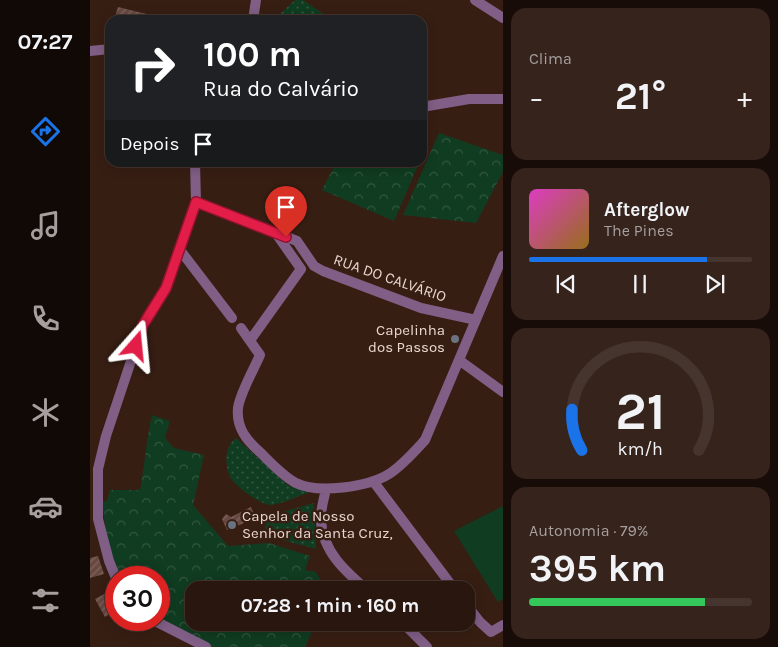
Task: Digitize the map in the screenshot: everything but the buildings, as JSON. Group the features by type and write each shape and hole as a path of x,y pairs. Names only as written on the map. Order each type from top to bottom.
{"street":[{"path":"254,15 256,0"},
{"path":"475,0 503,18"},
{"path":"90,52 105,49"},
{"path":"427,106 468,99 503,99"},
{"path":"111,566 98,519 98,469 106,436 143,325 166,288 196,202 195,167"},
{"name":"RUA DO CALVÁRIO","path":"196,202 297,241 314,266 323,272 422,308 476,320"},
{"path":"251,339 301,269 275,232"},
{"path":"180,250 232,318"},
{"path":"242,328 260,354 238,407 239,422 244,437 282,473 297,483 326,489 373,481 388,474 408,460 424,440 476,320 499,278 503,256"},
{"path":"459,360 503,392"},
{"path":"373,481 448,581"},
{"path":"326,489 321,521 329,550 344,570 357,581"},
{"path":"475,614 491,632 503,625"},
{"path":"170,629 206,647"},
{"path":"411,631 427,647"}],"green space":[{"path":"295,0 303,0 325,15 279,15"},
{"path":"439,133 503,155 503,172 476,223 403,215 424,167 427,167 427,160"},
{"path":"334,167 417,167 394,221 322,190"},
{"path":"152,415 170,421 165,438 174,448 204,455 193,505 228,546 269,543 310,556 305,570 316,572 321,581 185,581 185,631 312,631 305,647 213,647 170,624 170,566 111,566 102,501 107,501 110,490 140,490"},
{"path":"236,438 289,486 310,492 285,502 270,505 261,502 239,487 229,475 226,458 229,446"},
{"path":"314,503 316,549 264,535 267,519 272,515"},
{"path":"503,506 503,599 498,602 454,531"}],"place":[{"name":"Capelinha dos Passos","path":"455,339"},
{"name":"Capela de Nosso Senhor da Santa Cruz,","path":"232,525"}],"route":[{"path":"136,346 143,325 166,288 196,202 286,237"}]}
